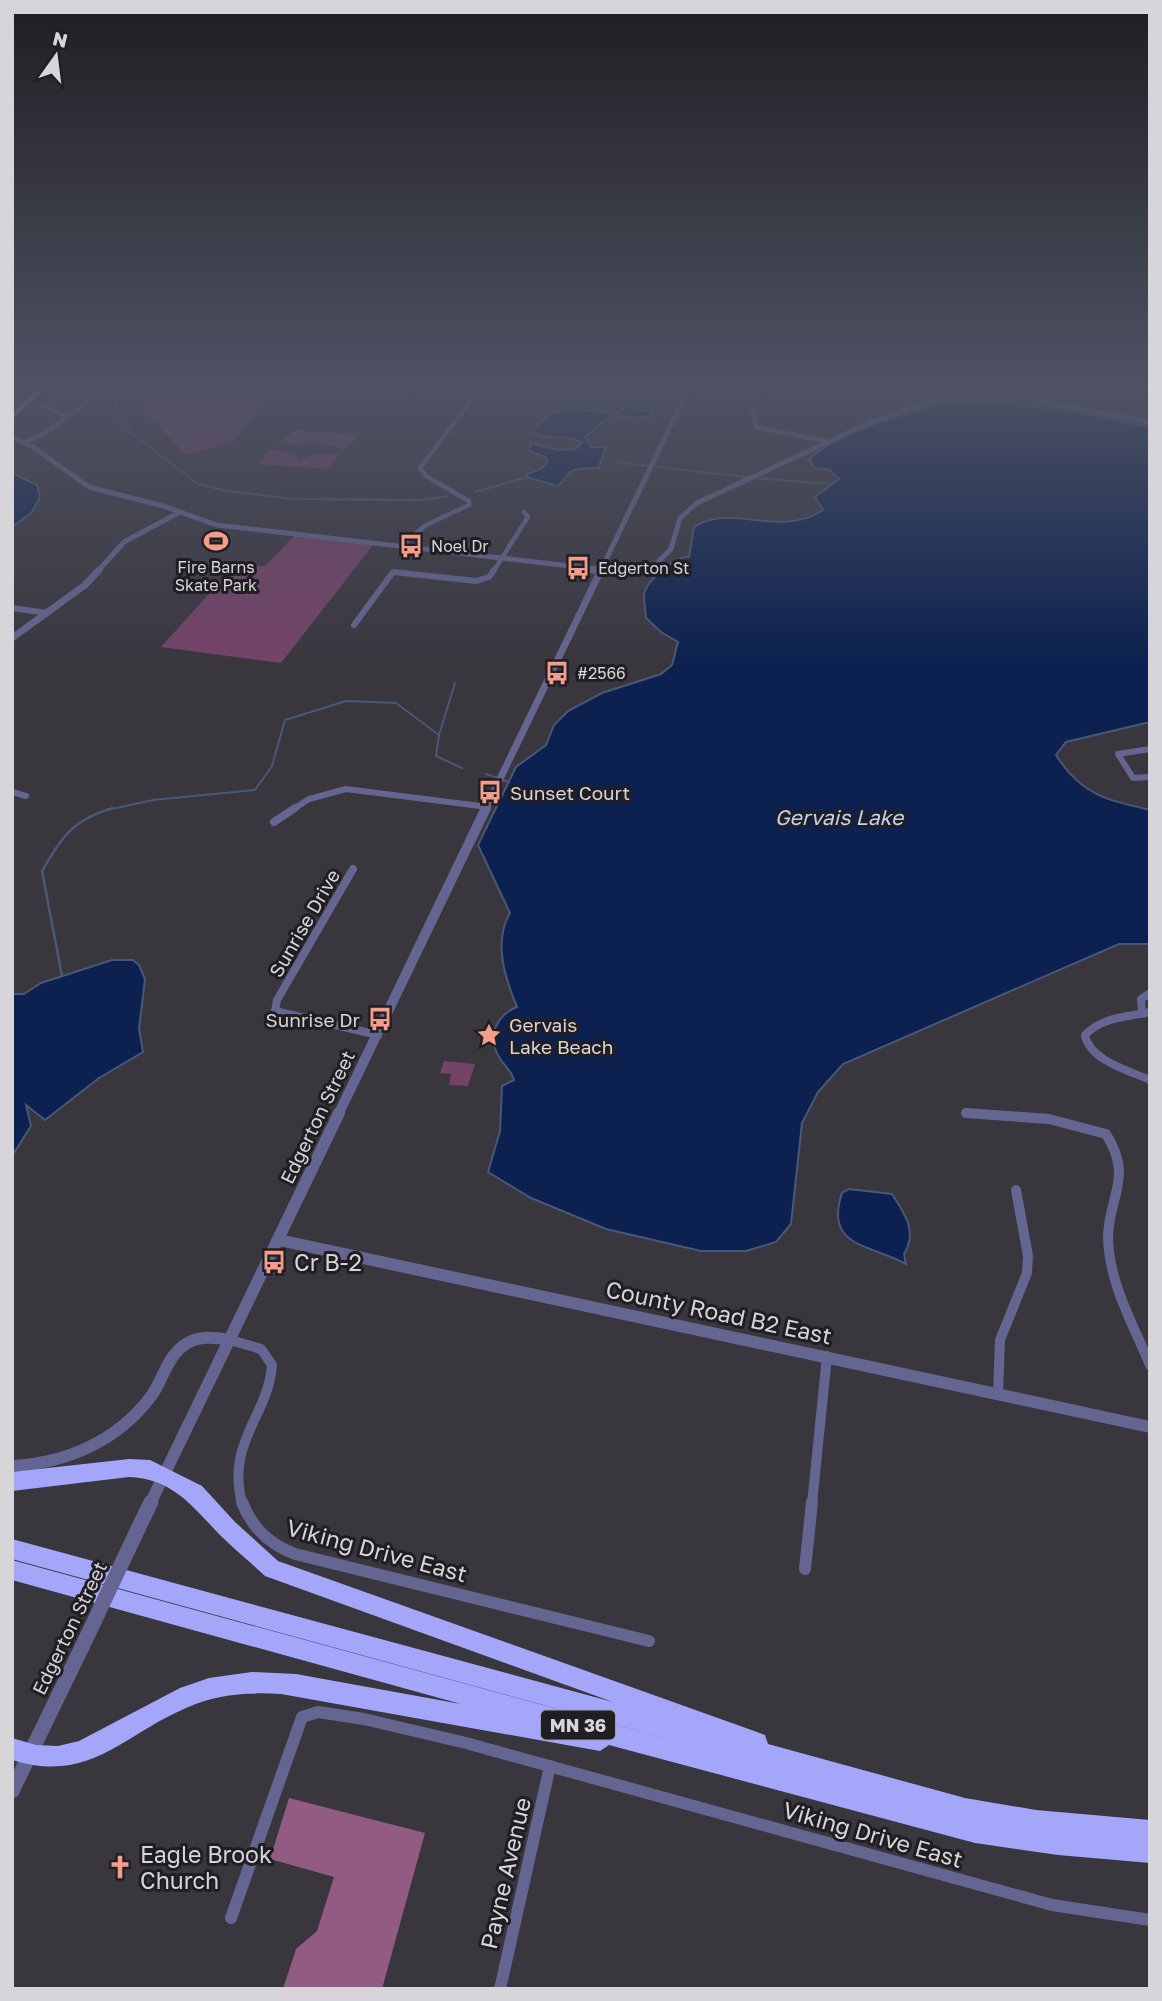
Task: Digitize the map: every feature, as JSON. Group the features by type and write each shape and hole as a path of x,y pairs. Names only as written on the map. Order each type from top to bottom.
{"highway":[{"path":"12,1482 129,1468 150,1469 195,1493 228,1529 272,1569 860,1780"},
{"name":"MN 36","path":"12,1549 993,1814 1101,1829 1150,1832"},
{"name":"MN 36","path":"12,1570 697,1758 975,1831 1058,1843 1150,1851"},
{"path":"21,1751 61,1757 81,1753 177,1700 228,1684 255,1681 296,1685 401,1703 697,1758"}],"street":[{"path":"75,477 89,487 217,525 603,571 637,572 657,563 671,549 680,518 690,507 751,477"},
{"path":"402,545 426,525 470,505 469,501 428,477"},
{"name":"Edgerton Street","path":"12,1790 21,1751 82,1647 647,477"},
{"path":"12,638 85,585 124,542 180,512"},
{"path":"354,625 393,572 480,581 489,577 528,517 524,512"},
{"path":"12,608 47,613"},
{"path":"1150,749 1118,754 1133,778 1150,777"},
{"path":"274,822 309,799 346,789 488,807"},
{"path":"12,792 26,796"},
{"name":"Sunrise Drive","path":"354,869 277,1000 275,1011 378,1035"},
{"path":"1150,993 1141,999 1146,1013 1093,1027 1086,1035 1086,1040 1097,1055 1150,1080"},
{"path":"966,1113 1049,1119 1105,1134 1115,1148 1120,1182 1108,1236 1114,1280 1150,1365"},
{"path":"998,1393 1000,1340 1027,1273 1028,1256 1016,1190"},
{"name":"County Road B2 East","path":"279,1240 1150,1427"},
{"name":"Viking Drive East","path":"12,1466 59,1460 95,1445 114,1433 143,1407 174,1355 185,1344 207,1336 230,1340 261,1349 272,1365 270,1380 241,1449 237,1480 244,1510 261,1535 273,1544 307,1557 649,1641"},
{"path":"805,1569 827,1356"},
{"name":"Viking Drive East","path":"231,1918 280,1783 296,1728 302,1717 318,1712 364,1719 550,1766 1052,1905 1150,1920"},
{"name":"Payne Avenue","path":"500,1989 550,1766"}],"shaded area":[{"path":"294,536 373,545 281,663 161,647 235,565 265,566"},
{"path":"444,1061 475,1064 468,1086 449,1085 451,1074 440,1073"},
{"path":"289,1798 425,1833 382,1989 283,1989 296,1949 317,1931 334,1877 270,1859"}],"water":[{"path":"12,477 21,477 37,485 40,497 32,512 12,527"},
{"path":"528,477 565,477 557,486"},
{"name":"Gervais Lake","path":"837,477 1150,477 1150,722 1066,742 1056,755 1075,779 1096,794 1150,810 1150,944 1119,944 843,1064 818,1092 802,1123 791,1224 776,1242 746,1251 701,1251 606,1229 531,1198 488,1172 500,1131 502,1086 514,1080 495,1049 494,1034 504,1015 517,1007 508,984 502,948 502,936 510,913 478,845 516,767 546,745 554,725 568,711 602,693 661,674 672,665 678,642 661,632 646,618 644,595 650,583 662,570 689,557 694,527 708,520 723,518 773,522 807,518 823,510 815,497 839,479"},
{"path":"112,960 133,960 139,965 145,979 139,1029 143,1052 99,1078 45,1120 26,1105 31,1126 12,1156 12,994 24,994 41,983"},
{"path":"849,1189 892,1194 910,1231 904,1254 906,1264 865,1247 845,1234 839,1224 838,1211 842,1193"}],"waterway":[{"path":"189,477 198,484 223,490 294,499 422,500 447,496"},
{"path":"475,492 526,477"},
{"path":"755,478 830,484"},
{"path":"439,735 455,683"},
{"path":"108,810 153,800 255,790 272,766 285,720 346,701 396,703 439,735"},
{"path":"439,735 436,756 462,768"},
{"path":"486,774 509,782"},
{"path":"108,810 113,808"},
{"path":"62,976 42,871 70,831 88,818 108,810"}],"place":[{"name":"Fire Barns Skate Park","path":"216,541"},
{"name":"Noel Dr","path":"411,546"},
{"name":"Edgerton St","path":"578,568"},
{"name":"#2566","path":"557,673"},
{"name":"Sunset Court","path":"490,792"},
{"name":"Sunrise Dr","path":"380,1019"},
{"name":"Gervais Lake Beach","path":"489,1035"},
{"name":"Cr B-2","path":"274,1262"},
{"name":"Eagle Brook Church","path":"120,1867"}]}
